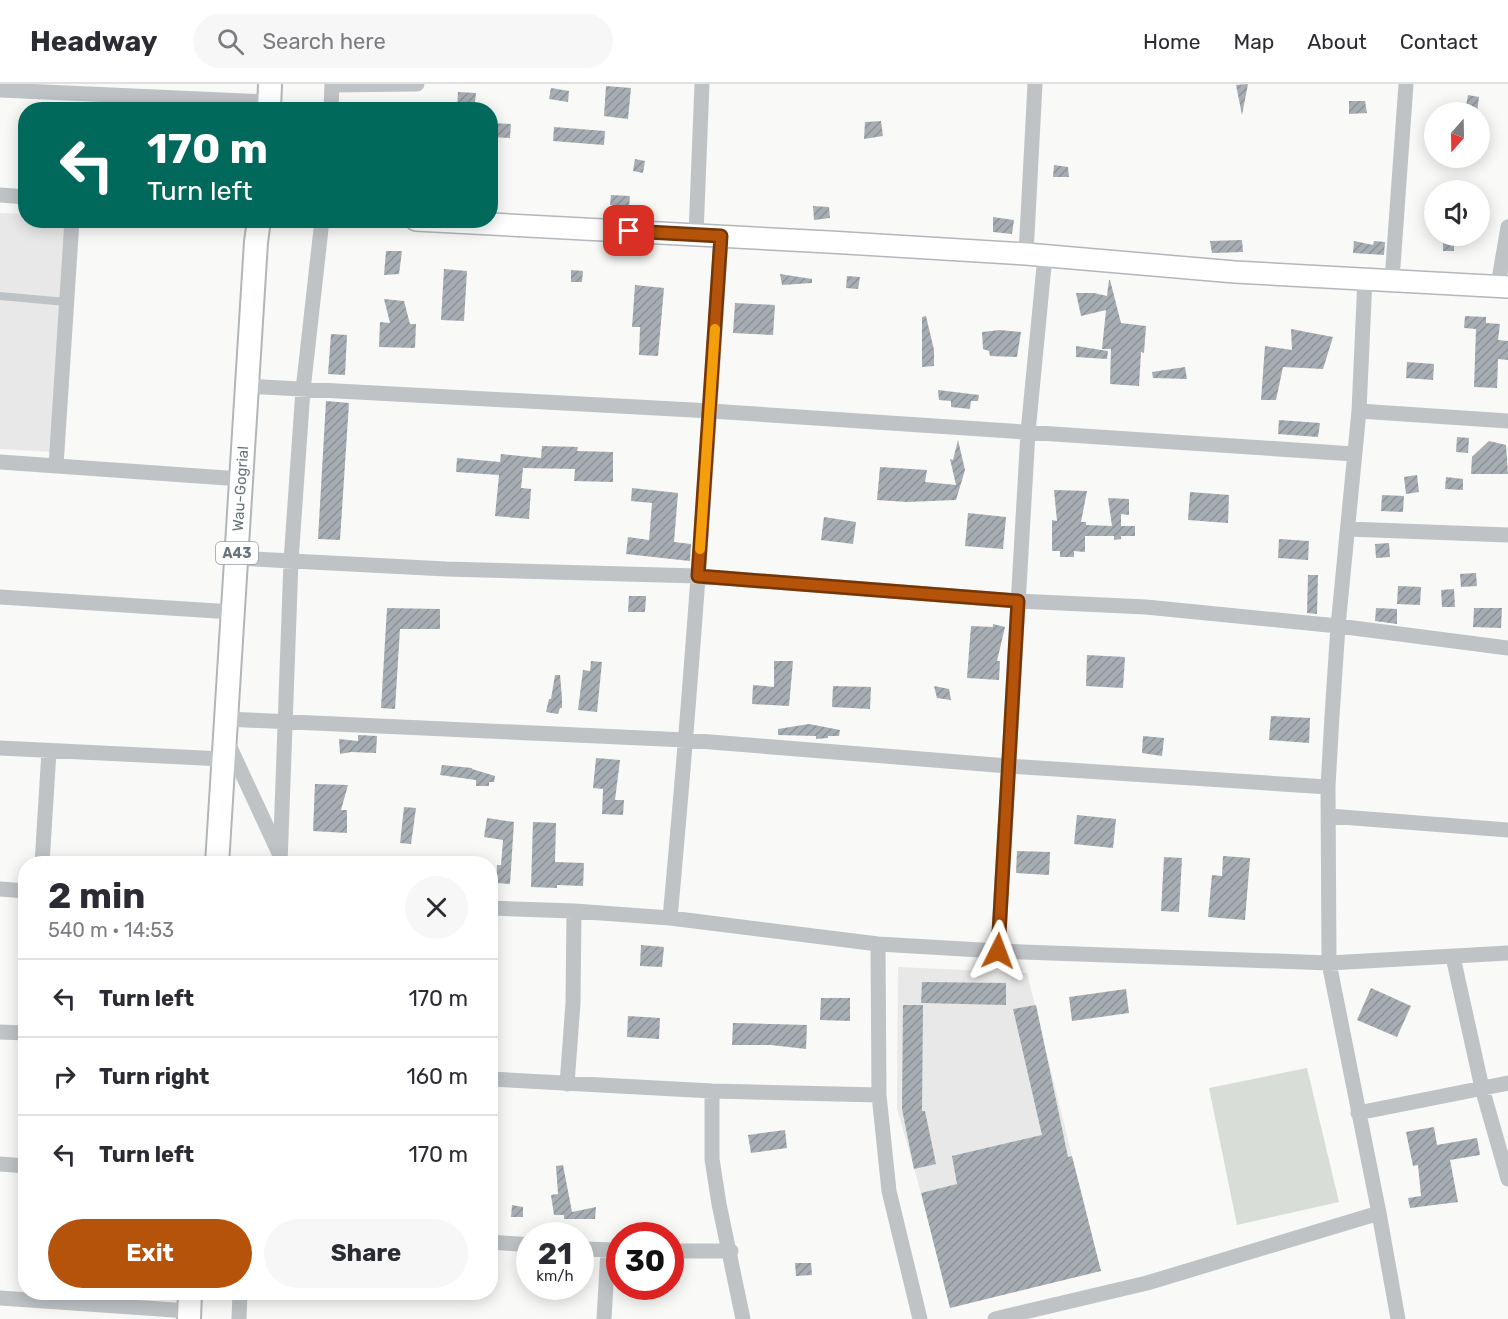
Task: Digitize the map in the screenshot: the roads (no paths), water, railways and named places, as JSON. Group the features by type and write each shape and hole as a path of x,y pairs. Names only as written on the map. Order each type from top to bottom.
{"main road":[{"name":"Wau-Gogrial","path":"217,856 258,228"}],"street":[{"path":"331,102 332,85 417,84"},
{"path":"696,234 702,84"},
{"path":"998,951 1028,432 1035,255 1035,84"},
{"path":"1392,280 1406,84"},
{"path":"0,90 270,102"},
{"path":"0,195 18,196"},
{"path":"498,224 1035,255 1235,272 1503,286 1508,227"},
{"path":"56,466 71,228"},
{"path":"283,856 284,722 291,561 303,390 321,228"},
{"path":"670,918 711,411 721,236"},
{"path":"1365,278 1359,411 1338,626 1328,787 1329,963 1398,1319"},
{"path":"246,386 711,411 1354,454"},
{"path":"1359,411 1508,421"},
{"path":"0,462 241,479"},
{"path":"1348,529 1508,535"},
{"path":"237,558 446,569 698,576 1018,601 1146,607 1338,626 1508,648"},
{"path":"0,597 232,612"},
{"path":"0,748 50,750 224,738 284,722 686,740 1008,766 1328,787"},
{"path":"224,738 281,856"},
{"path":"43,856 50,750"},
{"path":"1329,816 1508,830"},
{"path":"0,889 18,890"},
{"path":"498,908 574,910 670,918 878,944 998,951 1329,963 1508,953"},
{"path":"567,1084 573,1003 574,910"},
{"path":"878,944 879,1095 890,1191 920,1319"},
{"path":"1453,957 1482,1088 1508,1179"},
{"path":"0,1032 18,1033"},
{"path":"498,1080 712,1091 879,1095"},
{"path":"1358,1113 1508,1083"},
{"path":"712,1091 712,1159 743,1319"},
{"path":"0,1164 18,1165"},
{"path":"995,1319 1147,1283 1379,1213"},
{"path":"498,1243 516,1244"},
{"path":"684,1251 730,1251"},
{"path":"0,1298 18,1299"},
{"path":"38,1300 190,1308"},
{"path":"239,1319 240,1300"},
{"path":"604,1319 607,1300"}],"lane":[{"path":"0,297 66,302"}]}
